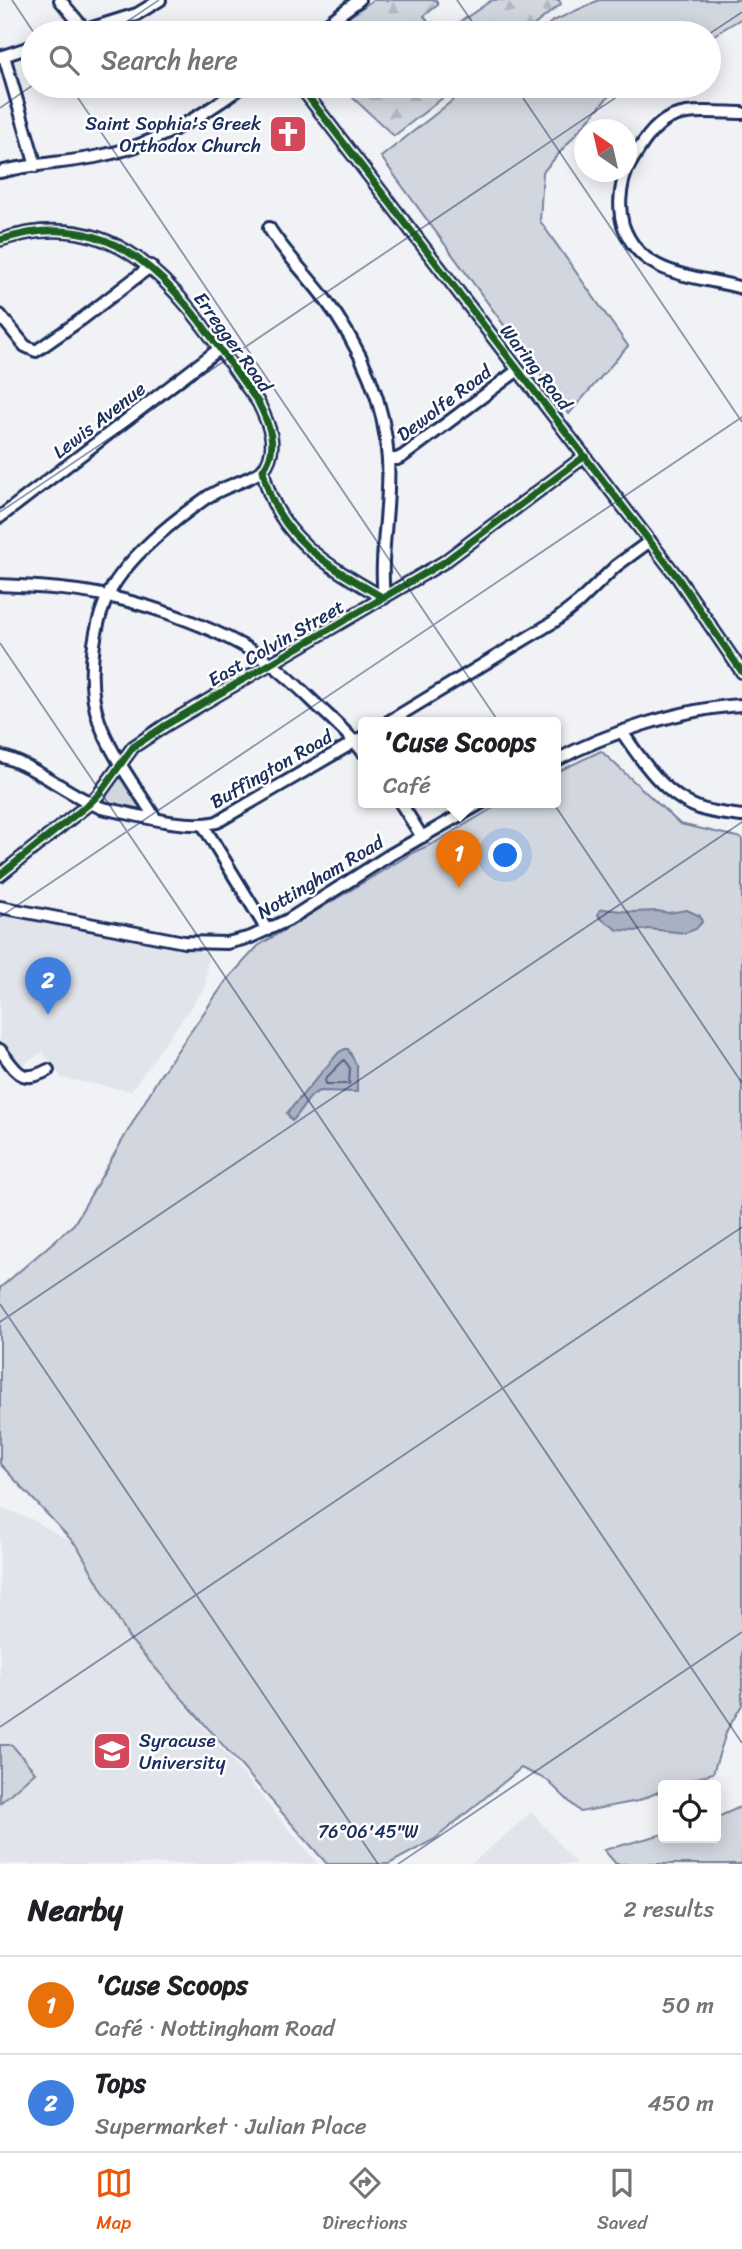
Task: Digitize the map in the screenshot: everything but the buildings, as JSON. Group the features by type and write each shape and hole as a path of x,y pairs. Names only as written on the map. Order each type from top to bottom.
{"street":[{"path":"60,0 73,21"},
{"path":"115,21 137,14 160,0"},
{"path":"331,21 359,0"},
{"path":"21,50 2,56 36,166"},
{"path":"0,172 98,157 162,136 184,126 225,98"},
{"name":"Waring Road","path":"309,98 678,578 742,671"},
{"path":"637,152 654,128 669,118 695,111 742,113"},
{"path":"622,182 622,221 627,236 644,258 672,272 742,288"},
{"path":"269,228 343,325 363,359 379,401 388,459 388,509 382,569 384,598"},
{"name":"Erregger Road","path":"0,240 40,231 76,232 109,241 126,249 150,267 178,295 258,402 272,438 271,456 263,470"},
{"path":"0,315 25,346 36,351 150,267"},
{"name":"Lewis Avenue","path":"0,517 219,349"},
{"name":"Dewolfe Road","path":"388,459 403,456 518,370"},
{"name":"East Colvin Street","path":"0,875 90,803 133,747 443,562 585,456"},
{"path":"155,818 103,729 93,697 92,667 95,640 109,596 120,575 157,537 206,499 263,470 270,496 299,539 330,567 384,598"},
{"path":"396,717 555,621 579,603 616,566 650,541"},
{"path":"0,585 109,596 198,626 228,639 271,664 358,738"},
{"path":"561,758 622,732 700,710 742,705"},
{"path":"622,732 637,755 670,791 684,801 703,809 742,816"},
{"name":"Buffington Road","path":"0,756 37,771 102,808 203,825 217,822 358,740"},
{"path":"404,808 422,837"},
{"name":"Nottingham Road","path":"0,907 200,944 227,943 267,930 473,808"},
{"path":"203,825 267,930"},
{"path":"0,1050 22,1076 30,1078 48,1070"}],"shaded area":[{"path":"0,914 208,953 205,987 131,1091 62,1078 43,1052 19,1067 0,1041"},
{"name":"Syracuse University","path":"0,1507 31,1519 77,1545 129,1638 318,1864 0,1864"},
{"path":"532,1812 576,1864 471,1864"}],"green space":[{"path":"373,0 436,0 438,5 424,16 428,21 344,21"},
{"path":"492,0 559,0 561,4 539,21 461,21"},
{"path":"599,0 742,0 742,18 721,31 721,21 553,21"},
{"path":"353,98 443,98 394,136"},
{"path":"456,98 607,98 589,119 574,119 574,136 543,172 540,221 628,346 569,414 381,157"},
{"path":"601,751 680,824 742,838 742,1705 727,1730 713,1773 691,1780 658,1780 658,1792 638,1801 580,1812 547,1780 521,1768 435,1839 389,1864 327,1864 129,1638 78,1547 0,1464 0,1288 74,1224 159,1077 226,981 258,946 493,808 561,808 561,770"},
{"path":"116,776 123,776 141,807 139,811 102,803 101,797"},
{"path":"0,1745 12,1745 35,1772 0,1803"},
{"path":"742,1806 742,1864 616,1864 604,1850 658,1835 658,1843 721,1843 721,1816"}],"water":[{"path":"603,909 668,913 687,910 700,916 702,922 696,929 685,933 649,929 618,930 600,918 598,915"},
{"path":"348,1049 357,1066 357,1092 319,1091 292,1121 287,1113 339,1052"}],"cycle path":[{"path":"309,98 678,578 742,672"},
{"path":"0,240 47,231 87,235 122,249 154,271 182,300 258,402 269,427 272,445 263,470 269,493 279,514 292,532 325,562 384,598"},
{"path":"0,875 90,803 133,747 444,562 585,456"}],"place":[{"name":"Saint Sophia's Greek Orthodox Church","path":"288,134"},
{"name":"'Cuse Scoops","path":"459,888"},
{"name":"Tops","path":"48,1015"},
{"name":"Syracuse University","path":"112,1751"}]}
